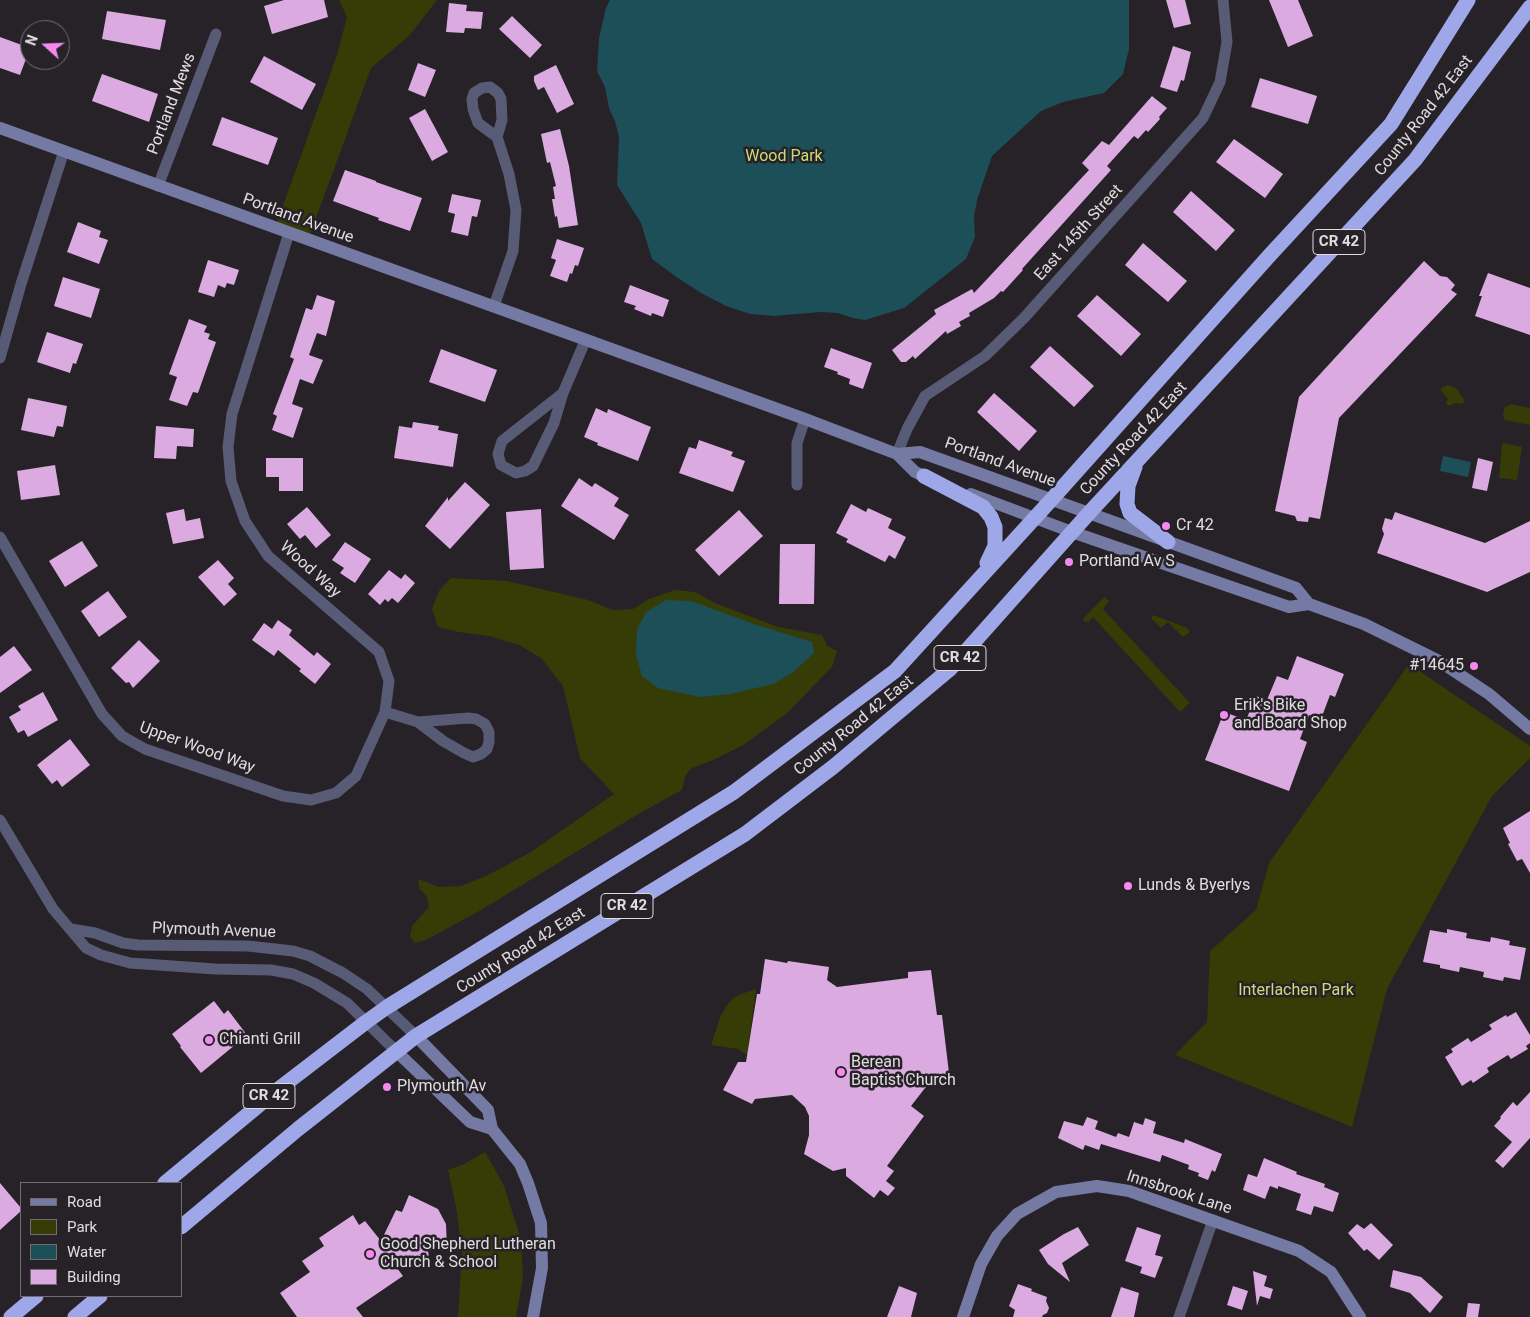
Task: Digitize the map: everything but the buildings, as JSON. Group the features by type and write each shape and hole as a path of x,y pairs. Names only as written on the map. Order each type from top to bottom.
{"highway":[{"name":"County Road 42 East","path":"167,1182 276,1091 387,1007 734,792 895,671 1035,518 1269,256 1391,124 1468,0"},
{"name":"County Road 42 East","path":"182,1226 298,1129 416,1036 746,834 833,768 950,669 1089,513 1416,160 1530,7"},
{"path":"1138,460 1128,486 1127,504 1130,514 1168,542"},
{"path":"924,476 983,507 991,516 995,527 995,546 977,580"},
{"path":"11,1317 35,1297"},
{"path":"75,1317 99,1297"}],"street":[{"name":"East 145th Street","path":"897,454 907,429 925,396 985,356 1024,318 1203,118 1220,82 1223,66 1227,42 1223,0"},
{"name":"Portland Mews","path":"158,186 216,34"},
{"name":"Portland Avenue","path":"0,128 805,419 897,454 915,472 924,476 1072,532 1289,607 1309,604 1364,624 1439,660 1489,694 1530,729"},
{"path":"494,306 513,251 516,210 510,174 497,137"},
{"path":"0,358 20,284 64,151"},
{"name":"Wood Way","path":"290,233 232,414 228,447 231,481 244,521 268,556 378,652 389,681 385,712"},
{"path":"562,393 502,442 498,454 501,464 516,473 525,471 533,466 554,423 562,393 586,339"},
{"path":"797,485 797,443 805,419"},
{"name":"Portland Avenue","path":"897,454 920,452 1052,499 1296,588 1309,604"},
{"name":"Upper Wood Way","path":"0,537 102,714 122,736 145,749 283,796 311,800 336,792 356,776 385,712"},
{"path":"385,712 418,722 464,754 473,757 487,749 489,732 485,724 476,719 418,722"},
{"path":"0,820 53,909 72,929 86,948 101,955 130,963 215,969 271,970 293,974 331,992 347,1003 470,1122 492,1129"},
{"name":"Plymouth Avenue","path":"72,929 95,933 123,943 138,945 248,946 293,951 324,962 367,989 488,1110 492,1129 520,1164 541,1223 542,1268 533,1317"},
{"name":"Innsbrook Lane","path":"963,1317 981,1264 997,1236 1017,1214 1056,1192 1097,1186 1128,1191 1299,1251 1330,1272 1360,1317"},
{"path":"1179,1317 1212,1220"}],"green space":[{"path":"339,0 437,0 409,36 371,68 308,240 275,228 337,55 347,17"},
{"path":"1447,385 1456,388 1464,399 1463,404 1455,403 1449,406 1446,403 1448,399 1440,389"},
{"path":"1511,404 1529,408 1530,406 1530,425 1505,420 1503,416 1504,408"},
{"path":"1502,443 1522,447 1517,480 1499,478"},
{"path":"451,578 507,581 588,600 613,610 633,609 649,599 675,590 695,592 715,603 778,627 822,635 827,646 837,651 832,667 787,713 745,744 690,769 685,777 682,790 640,813 481,910 426,940 415,943 410,937 412,926 429,907 427,897 419,888 418,879 439,887 461,886 486,876 531,852 614,794 580,758 563,686 541,658 519,645 489,636 438,627 432,609 439,591"},
{"path":"1104,597 1109,601 1103,609 1190,703 1180,712 1093,617 1088,622 1083,621"},
{"path":"1153,615 1185,627 1189,630 1189,633 1183,637 1168,622 1161,628 1151,618"},
{"name":"Interlachen Park","path":"1409,664 1530,746 1530,758 1492,796 1387,989 1352,1127 1175,1055 1207,1022 1210,951 1256,910 1269,863"},
{"path":"756,989 747,1055 738,1049 711,1045 721,1015 732,999"},
{"path":"485,1152 504,1186 521,1239 523,1278 516,1317 458,1317 462,1251 456,1207 448,1170 462,1165"}],"water":[{"name":"Wood Park","path":"610,0 1129,0 1129,49 1123,74 1104,93 1063,102 1041,111 992,156 977,200 974,217 975,237 966,259 904,308 865,320 838,313 821,312 774,316 750,314 726,306 701,293 652,259 641,223 617,185 619,137 609,108 605,87 597,71 599,38 606,8"},
{"path":"1443,456 1471,462 1468,477 1440,471"},
{"path":"666,600 691,601 757,625 812,642 814,653 792,673 773,684 731,694 700,697 658,688 642,676 636,654 637,630 646,612"}],"place":[{"name":"Cr 42","path":"1166,526"},
{"name":"Portland Av S","path":"1069,562"},
{"name":"#14645","path":"1474,666"},
{"name":"Erik's Bike and Board Shop","path":"1224,715"},
{"name":"Lunds & Byerlys","path":"1128,886"},
{"name":"Chianti Grill","path":"209,1040"},
{"name":"Berean Baptist Church","path":"841,1072"},
{"name":"Plymouth Av","path":"387,1087"},
{"name":"Good Shepherd Lutheran Church & School","path":"370,1254"}]}
